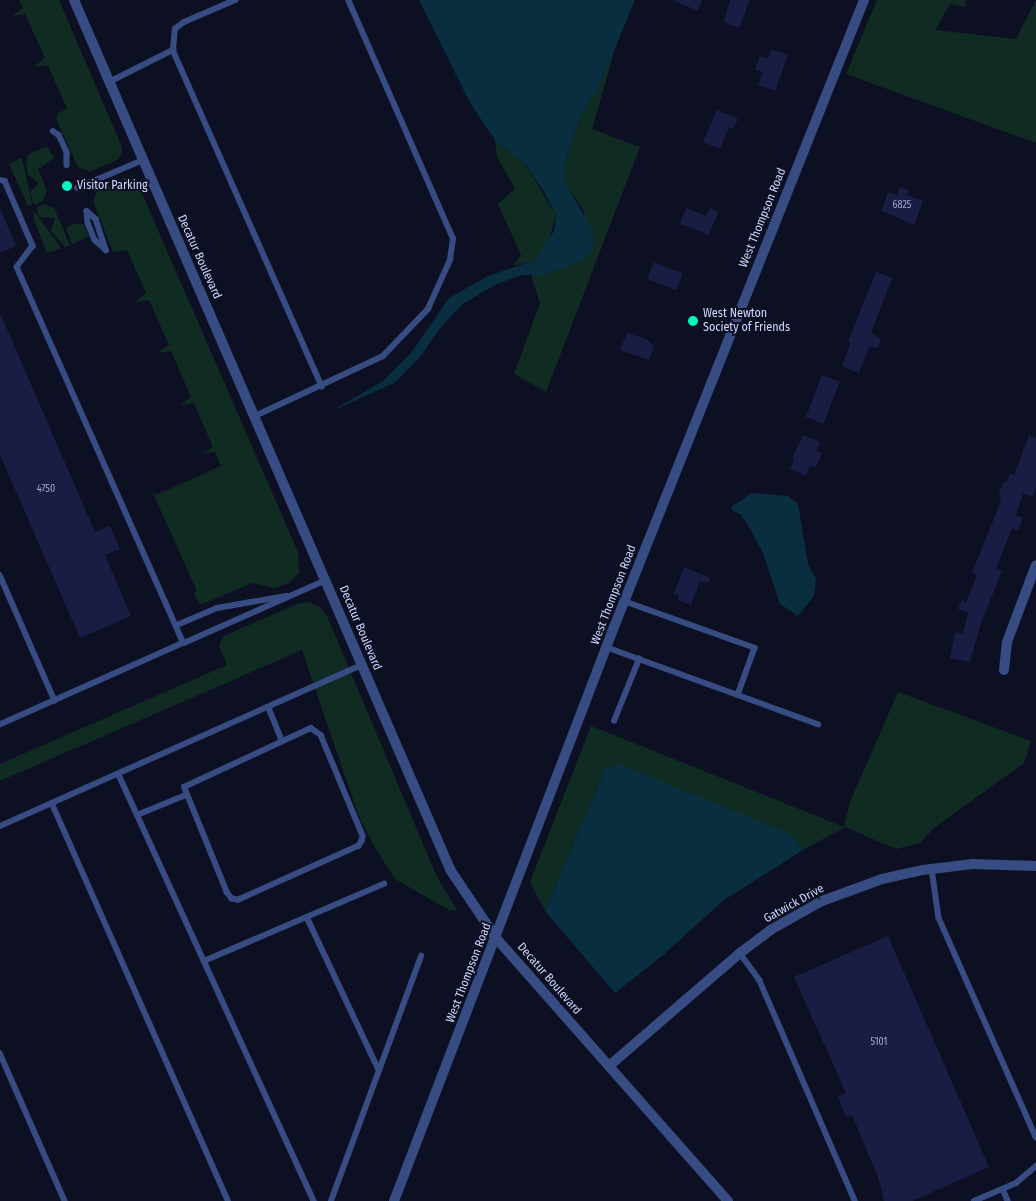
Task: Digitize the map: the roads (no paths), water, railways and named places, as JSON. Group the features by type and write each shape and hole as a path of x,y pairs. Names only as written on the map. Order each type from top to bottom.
{"street":[{"name":"Decatur Boulevard","path":"74,0 446,859 496,938 728,1201"},
{"name":"West Thompson Road","path":"394,1201 606,647 860,1"},
{"path":"1004,670 1008,642 1035,571"},
{"name":"Gatwick Drive","path":"608,1066 740,953 792,917 836,895 882,879 932,869 973,864 1036,866"}],"lane":[{"path":"235,0 184,22 175,29 173,50 322,386"},
{"path":"254,416 383,356 414,326 439,290 450,260 453,239 348,0"},
{"path":"109,82 173,50"},
{"path":"53,131 59,135 68,152 67,165"},
{"path":"77,188 143,160"},
{"path":"0,180 5,181 34,246 17,267 184,643"},
{"path":"87,211 96,219 106,250 95,240 88,223 87,211"},
{"path":"0,575 55,701"},
{"path":"0,725 326,580"},
{"path":"177,625 217,608 293,595"},
{"path":"624,601 755,648 738,695"},
{"path":"606,647 818,724"},
{"path":"614,721 639,659"},
{"path":"0,826 119,776 362,665"},
{"path":"269,708 282,741"},
{"path":"310,728 321,735 363,836 359,846 239,900 232,899 227,893 186,795 184,787 188,783 310,728"},
{"path":"119,776 314,1201"},
{"path":"137,815 186,795"},
{"path":"52,804 228,1201"},
{"path":"932,869 939,918 1036,1137"},
{"path":"204,961 384,884"},
{"path":"308,917 379,1070"},
{"path":"740,953 760,981 855,1201"},
{"path":"332,1201 421,956"},
{"path":"0,1053 65,1201"},
{"path":"974,1201 1016,1183 1036,1166"},
{"path":"1003,1189 1008,1201"}],"water":[{"path":"419,0 635,0 603,77 580,119 566,159 565,182 594,233 593,250 582,261 543,275 522,275 497,284 464,303 441,327 420,357 394,383 330,412 383,381 411,353 449,298 488,276 535,260 554,231 556,215 545,193 526,165 495,140 470,103"},
{"path":"752,493 788,496 798,504 808,564 816,579 814,596 798,616 780,604 763,553 740,514 732,511 732,506"},
{"path":"619,764 793,835 803,850 724,900 663,955 615,993 545,911 605,769"}],"place":[{"name":"Visitor Parking","path":"67,186"},
{"name":"West Newton Society of Friends","path":"693,321"}]}
